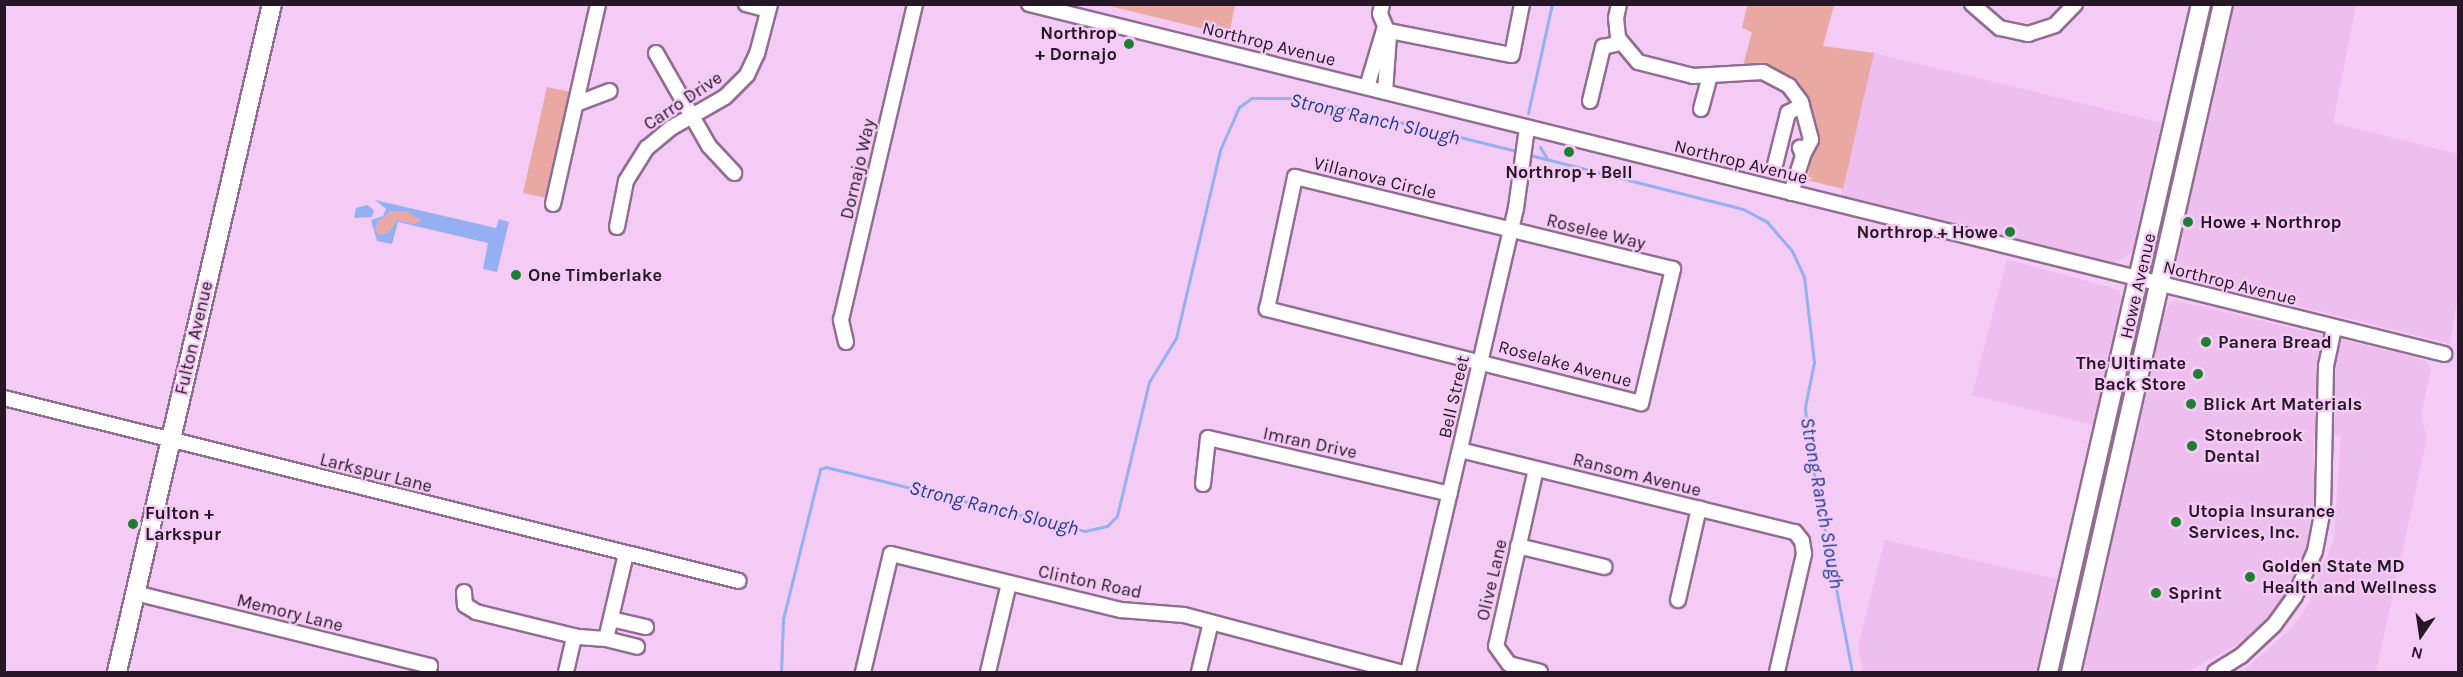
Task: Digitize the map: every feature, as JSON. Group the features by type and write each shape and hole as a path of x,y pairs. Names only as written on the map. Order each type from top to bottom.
{"main road":[{"name":"Fulton Avenue","path":"117,672 272,4"},
{"name":"Howe Avenue","path":"2048,672 2140,279 2201,4"},
{"path":"2215,4 2211,22 2216,36"},
{"name":"Howe Avenue","path":"2071,672 2223,4"}],"street":[{"path":"554,204 598,4"},
{"path":"746,4 769,7"},
{"name":"Dornajo Way","path":"846,342 841,320 915,4"},
{"name":"Northrop Avenue","path":"1029,4 2444,354"},
{"path":"1367,87 1383,54 1389,35 1384,30 1382,4"},
{"path":"1384,30 1512,55 1522,4"},
{"path":"1619,4 1616,27 1621,43 1631,56 1649,67 1682,75 1752,71 1774,76 1789,86 1802,105 1809,148 1803,155 1791,193"},
{"path":"1972,4 2000,28 2028,34 2055,25 2075,4"},
{"name":"Carro Drive","path":"617,226 622,196 633,167 658,137 725,97 747,75 757,54 769,7"},
{"path":"1590,101 1603,47 1621,43"},
{"path":"656,53 714,153 734,173"},
{"path":"1383,54 1385,92"},
{"path":"1701,109 1710,75"},
{"path":"576,104 610,91"},
{"path":"1775,165 1788,113 1802,105"},
{"name":"Bell Street","path":"1408,672 1511,230 1522,148 1527,128"},
{"name":"Villanova Circle","path":"1480,361 1267,309 1295,177 1511,230"},
{"name":"Roselee Way","path":"1511,230 1673,269 1641,403"},
{"path":"2215,672 2241,656 2274,626 2297,592 2315,551 2323,509 2326,366 2334,328"},
{"name":"Roselake Avenue","path":"1480,361 1641,403"},
{"name":"Larkspur Lane","path":"4,398 739,581"},
{"name":"Imran Drive","path":"1203,484 1208,438 1450,494"},
{"name":"Ransom Avenue","path":"1460,450 1790,530 1802,541 1802,561 1777,672"},
{"name":"Olive Lane","path":"1536,469 1496,646 1509,664 1540,672"},
{"path":"1678,600 1699,508"},
{"path":"1518,546 1605,567"},
{"path":"606,639 626,554"},
{"name":"Clinton Road","path":"863,672 891,554 1121,610 1211,622 1400,672"},
{"path":"988,672 1009,583"},
{"path":"464,592 464,601 472,610 574,636 606,639 637,646"},
{"name":"Memory Lane","path":"135,593 430,666 428,672"},
{"path":"611,619 646,627"},
{"path":"1199,672 1211,622"},
{"path":"566,672 574,636"}],"shaded area":[{"path":"1105,5 1235,5 1229,35"},
{"path":"1742,5 1834,5 1823,46 1874,53 1843,189 1807,180 1818,128 1800,86 1768,68 1743,66 1752,32 1742,28 1747,6"},
{"path":"2235,5 2356,5 2333,123 2458,154 2458,294 2450,344 2194,280 2176,269 2175,261"},
{"path":"1874,53 2167,124 2146,191 2134,251 2115,263 1840,198"},
{"path":"547,87 571,92 547,198 523,193"},
{"path":"392,211 405,211 421,220 416,224 397,220 389,232 379,235 375,230 379,221"},
{"path":"2007,259 2119,290 2123,305 2097,426 1972,395"},
{"path":"2173,300 2415,357 2427,362 2431,369 2421,415 2427,438 2376,672 2243,672 2294,625 2309,604 2334,538 2341,435 2313,434 2315,503 2306,553 2287,597 2251,637 2187,672 2083,672 2136,418 2163,314"},
{"path":"1885,540 2060,580 2038,672 1863,672 1858,646"}],"water":[{"path":"375,200 496,228 499,219 509,222 497,272 483,269 488,243 398,222 392,244 377,241 371,220 383,216 386,209","holes":["391,211 405,211 421,220 415,224 397,220 389,232 379,235 375,230 378,222"]},
{"path":"367,205 374,210 372,217 354,218 356,208"}],"waterway":[{"path":"1528,113 1552,4"},
{"name":"Strong Ranch Slough","path":"781,672 783,619 820,469 826,467 1085,531 1107,526 1117,516 1149,382 1176,338 1220,150 1239,107 1252,98 1302,98 1520,152"},
{"path":"1540,147 1547,158"},
{"name":"Strong Ranch Slough","path":"1526,154 1743,209 1767,222 1792,251 1804,277 1814,362 1805,407 1807,438 1852,672"}],"place":[{"name":"Northrop + Dornajo","path":"1129,44"},
{"name":"Northrop + Bell","path":"1569,152"},
{"name":"Howe + Northrop","path":"2188,222"},
{"name":"Northrop + Howe","path":"2010,232"},
{"name":"One Timberlake","path":"516,275"},
{"name":"Panera Bread","path":"2206,342"},
{"name":"The Ultimate Back Store","path":"2198,374"},
{"name":"Blick Art Materials","path":"2191,404"},
{"name":"Stonebrook Dental","path":"2192,446"},
{"name":"Utopia Insurance Services, Inc.","path":"2176,522"},
{"name":"Fulton + Larkspur","path":"133,524"},
{"name":"Golden State MD Health and Wellness","path":"2250,577"},
{"name":"Sprint","path":"2156,593"}]}
